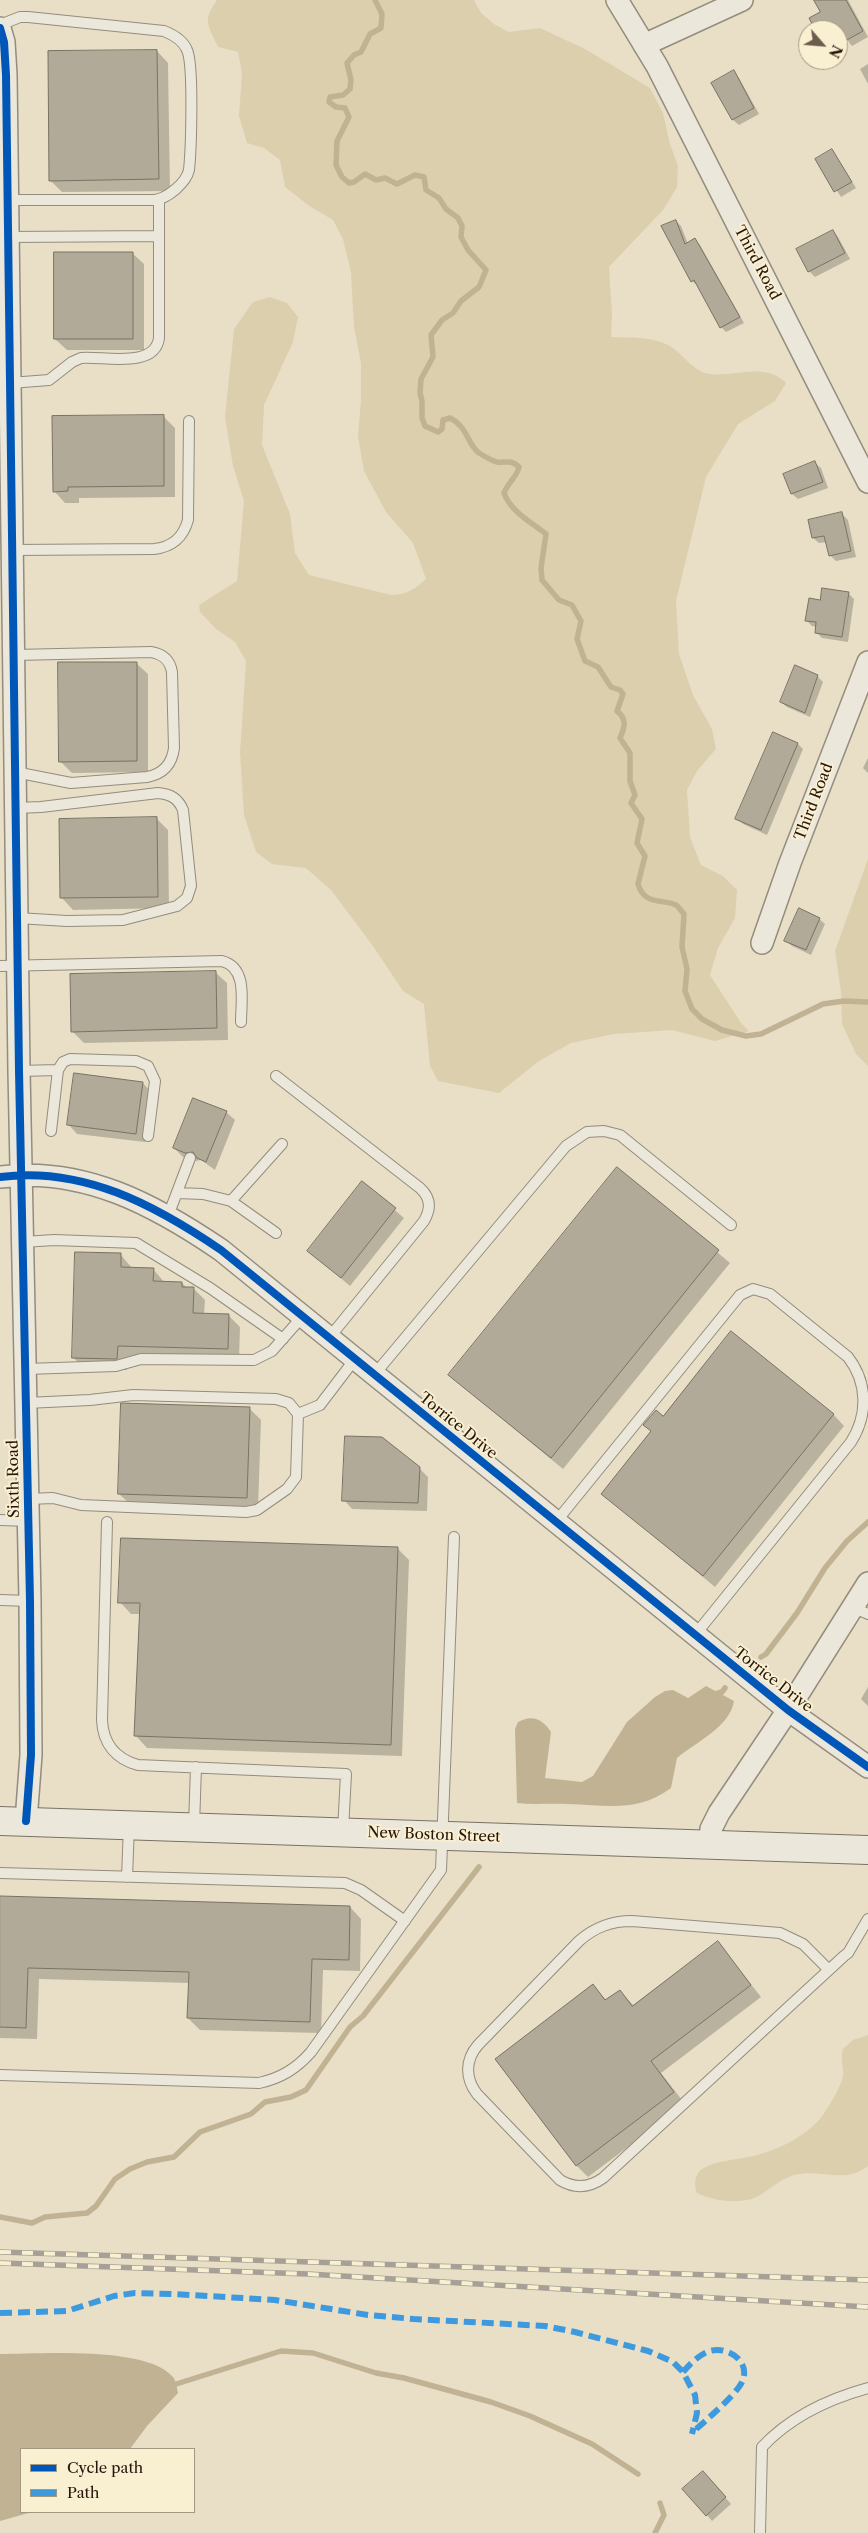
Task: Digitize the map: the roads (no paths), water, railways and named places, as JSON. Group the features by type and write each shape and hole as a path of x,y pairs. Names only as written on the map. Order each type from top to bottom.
{"main road":[{"name":"New Boston Street","path":"13,1821 868,1850"}],"street":[{"name":"Third Road","path":"617,0 628,22 644,45 800,345 868,482"},
{"path":"644,45 742,0"},
{"name":"Sixth Road","path":"0,27 4,42 3,75 9,237 13,550 14,655 7,703 16,772 17,918 9,966 19,1071 30,1601 31,1755 13,1821"},
{"name":"Third Road","path":"762,943 790,863 868,662"},
{"name":"Torrice Drive","path":"0,1177 22,1174 82,1180 125,1195 168,1216 221,1250 695,1636 788,1710 868,1767"},
{"path":"709,1844 715,1820 788,1710 860,1611 868,1583"}],"lane":[{"path":"0,27 20,17 28,17 159,30 169,33 182,42 187,50 190,65 190,168 186,179 159,199 8,200"},
{"path":"10,383 49,380 72,362 81,358 139,358 153,352 159,338 159,199"},
{"path":"9,237 159,236"},
{"path":"13,550 154,549 174,543 183,533 189,514 188,421"},
{"path":"14,655 151,652 165,658 172,672 173,753 169,763 162,771 147,777 78,783 16,772"},
{"path":"16,808 40,808 158,794 171,796 179,802 184,814 191,886 187,898 177,906 123,920 67,921 17,918"},
{"path":"9,966 227,962 234,967 241,979 241,1022"},
{"path":"51,1131 58,1070 63,1062 70,1059 136,1061 148,1066 153,1071 155,1081 148,1136"},
{"path":"19,1071 58,1070"},
{"path":"276,1076 420,1188 429,1204 428,1213 424,1221 329,1338"},
{"path":"374,1375 566,1146 579,1136 604,1130 620,1135 732,1225"},
{"path":"231,1201 282,1144"},
{"path":"168,1216 190,1158"},
{"path":"177,1193 202,1194 231,1201 276,1233"},
{"path":"23,1242 54,1240 136,1243 210,1288 283,1339"},
{"path":"555,1523 740,1295 747,1290 756,1289 770,1294 848,1357 858,1371 864,1387 865,1412 860,1428 852,1442 695,1636"},
{"path":"26,1369 116,1366 141,1359 254,1360 268,1354 302,1316"},
{"path":"298,1414 320,1405 355,1359"},
{"path":"26,1402 90,1400 133,1395 276,1399 289,1403 298,1414 294,1482 257,1510 246,1512 82,1505 55,1498 28,1499"},
{"path":"0,1520 29,1521"},
{"path":"107,1522 103,1732 114,1752 127,1762 138,1765 346,1774 342,1832"},
{"path":"0,2075 247,2084 271,2080 293,2069 311,2052 440,1872 454,1537"},
{"path":"0,1600 30,1601"},
{"path":"194,1827 196,1767"},
{"path":"127,1877 129,1825"},
{"path":"0,1873 345,1884 361,1890 405,1921"},
{"path":"829,1970 803,1944 780,1932 632,1921 613,1922 595,1929 579,1941 478,2045 469,2063 470,2083 477,2094 560,2180 572,2186 592,2185 604,2178 829,1970 852,1948 868,1919"},
{"path":"760,2533 762,2447 778,2430 833,2398 868,2388"}],"waterway":[{"path":"375,0 382,14 381,28 370,34 361,52 354,55 347,63 351,80 350,89 343,95 330,97 329,102 336,107 345,108 349,117 337,141 336,165 342,177 349,183 354,182 365,174 376,180 385,178 397,184 415,175 424,177 426,190 439,198 446,209 458,218 462,226 461,237 468,250 486,270 479,287 461,301 453,313 442,320 431,335 433,357 421,379 422,418 425,426 438,432 442,429 443,420 450,418 460,426 479,453 495,461 511,462 519,467 504,493 516,511 546,534 541,568 542,580 559,600 572,605 581,621 577,639 585,661 598,667 611,687 620,690 623,694 617,711 624,720 620,738 630,753 630,781 635,795 631,803 642,819 637,843 645,856 638,884 645,896 676,905 684,914 682,947 687,969 685,991 692,1009 702,1019 722,1030 746,1036 761,1034 823,1004 844,1001 868,1002"},
{"path":"761,1657 766,1654 797,1613 825,1568 847,1541 868,1522"},
{"path":"712,1695 722,1692 725,1688"},
{"path":"0,2217 32,2223 45,2217 87,2213 96,2206 115,2179 130,2169 147,2162 174,2157 200,2132 251,2114 265,2102 291,2097 306,2090 350,2027 363,2016 479,1867"},
{"path":"170,2386 281,2351 313,2353 376,2373 404,2378 491,2402 530,2416 592,2444 638,2474"},
{"path":"655,2533 664,2515 660,2503"}],"railway":[{"path":"0,2252 868,2280"},
{"path":"0,2263 308,2274 868,2307"}]}
